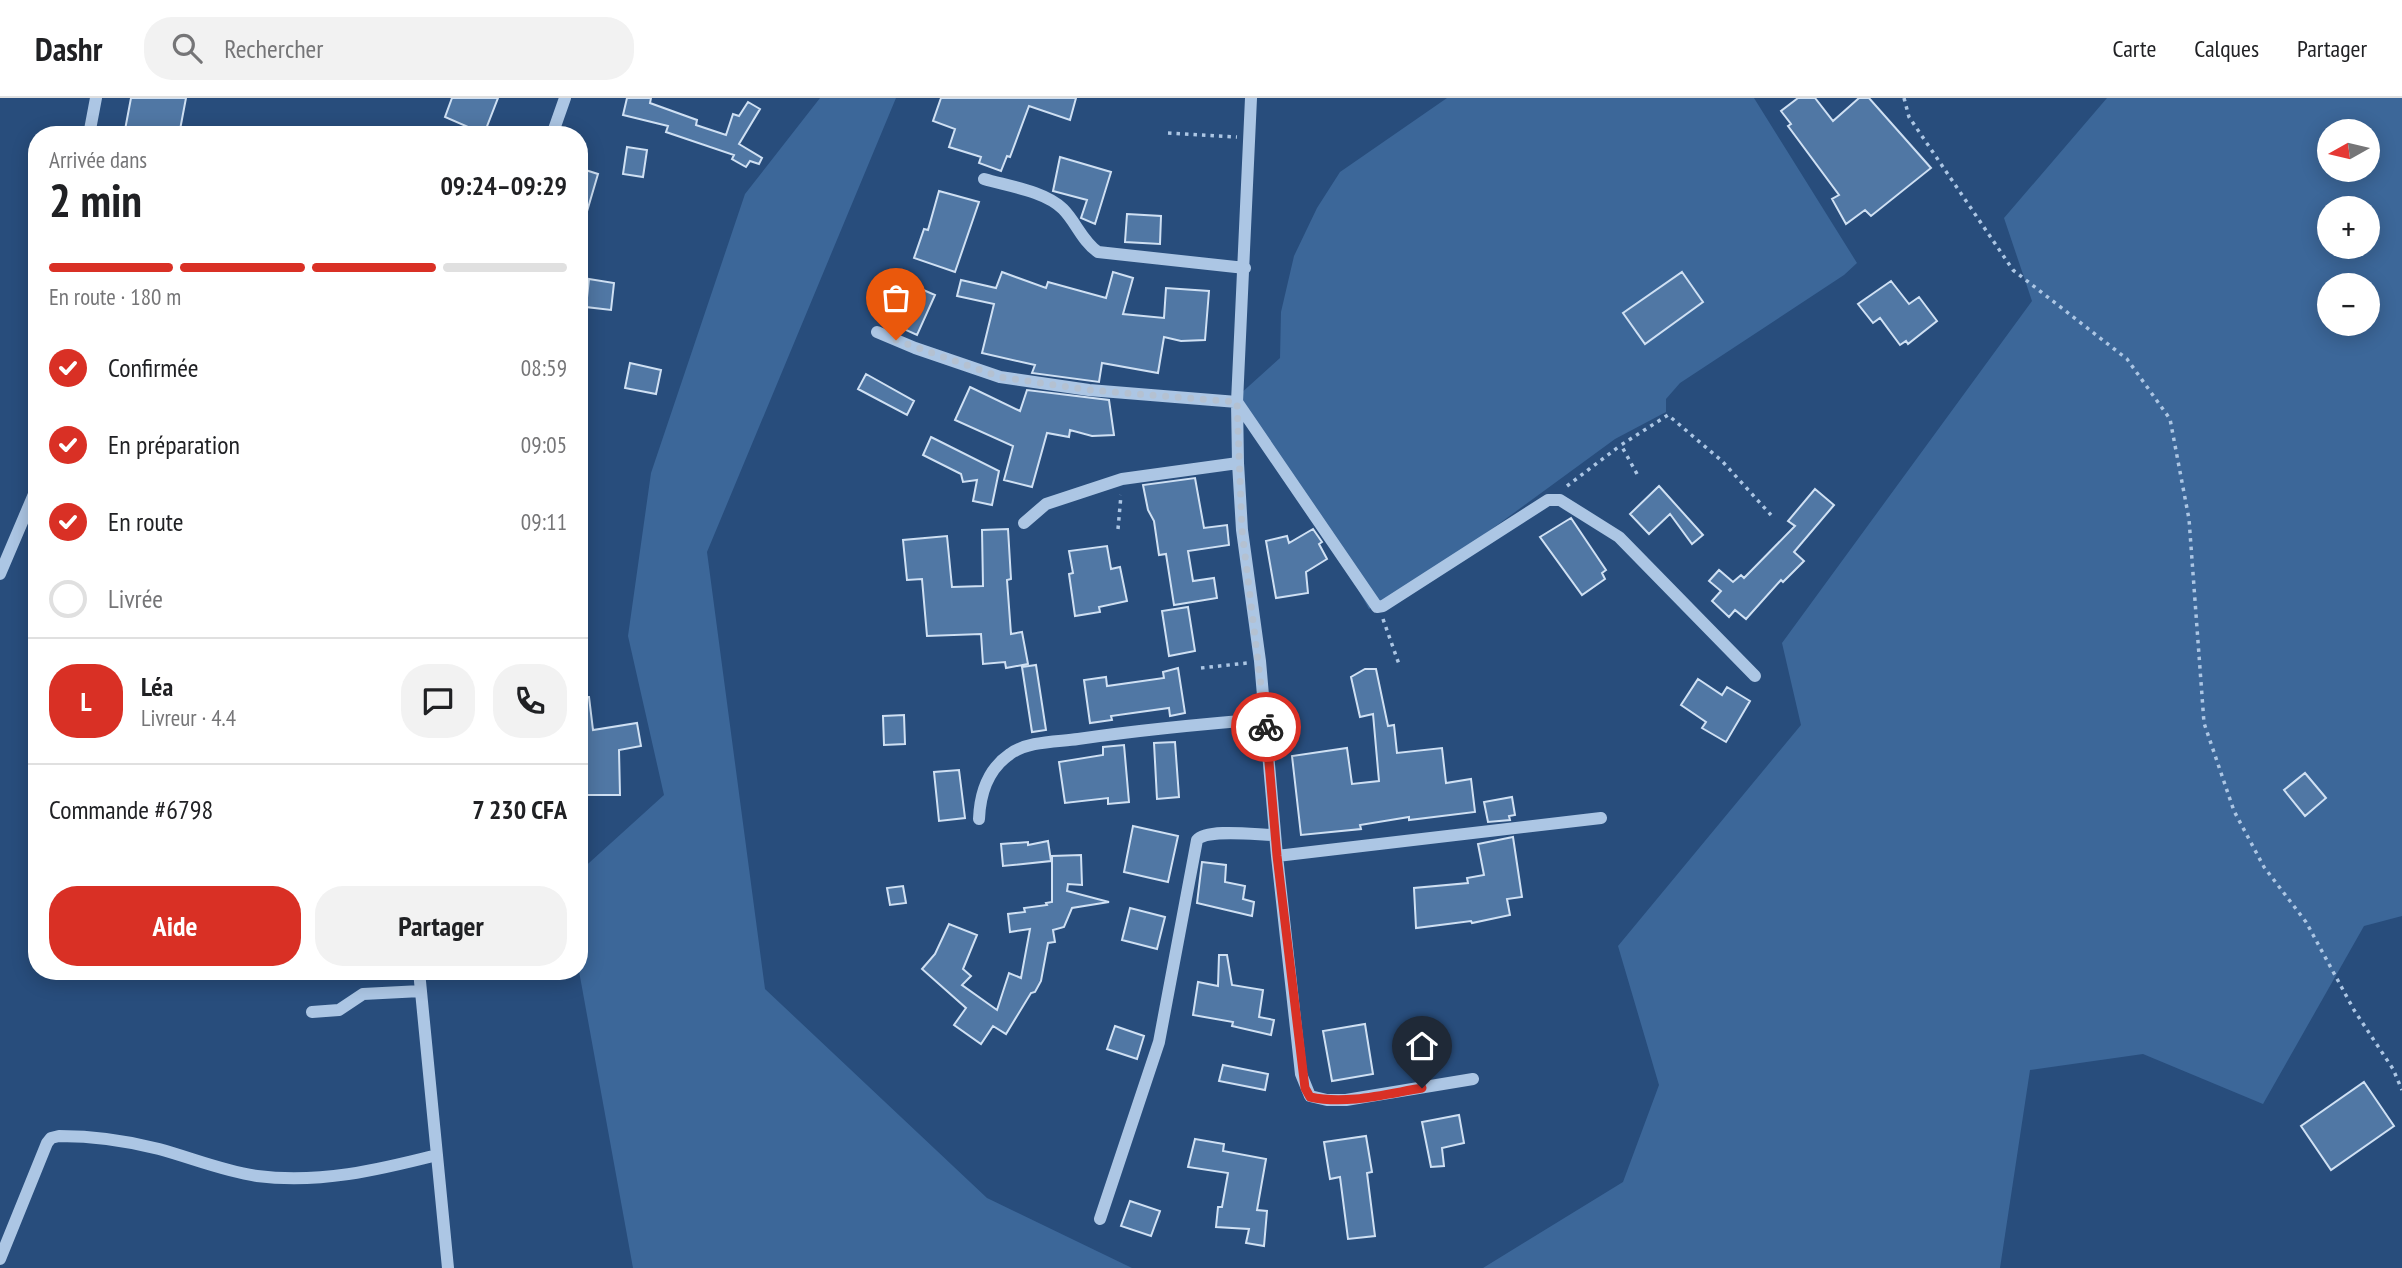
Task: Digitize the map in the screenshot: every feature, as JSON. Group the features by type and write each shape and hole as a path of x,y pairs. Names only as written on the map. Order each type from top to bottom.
{"street":[{"path":"91,126 96,98"},
{"path":"555,126 565,98"},
{"path":"1251,98 1237,402 1238,463 1242,530 1260,661 1277,856 1301,1074 1310,1097 1327,1100 1346,1100 1474,1079"},
{"path":"984,179 1060,205 1089,246 1098,252 1245,268"},
{"path":"877,332 1000,377 1089,390 1237,402 1283,466 1375,607 1551,498 1560,500 1619,537 1755,676"},
{"path":"1024,523 1046,504 1122,479 1238,463"},
{"path":"0,575 28,508"},
{"path":"979,819 979,803 986,782 996,766 1018,750 1164,727 1265,719"},
{"path":"1277,856 1601,818"},
{"path":"1100,1219 1159,1042 1197,840 1201,835 1212,834 1275,835"},
{"path":"420,980 448,1268"},
{"path":"312,1012 339,1010 363,993 421,991"},
{"path":"0,1259 47,1143 51,1138 59,1136 148,1146 257,1176 368,1172 437,1154"}],"path":[{"path":"1904,98 1909,117 2012,270 2127,359 2170,419 2189,519 2204,723 2234,811 2264,867 2306,922 2354,1010 2393,1069 2402,1090"},
{"path":"1168,133 1249,137"},
{"path":"1551,498 1621,444 1668,415 1721,461 1771,515"},
{"path":"1621,444 1637,474"},
{"path":"1118,529 1122,479"},
{"path":"1378,607 1400,667"},
{"path":"1201,668 1260,661"}],"shaded area":[{"path":"820,98 896,98 707,552 765,989 987,1198 1132,1268 633,1268 581,980 588,980 588,864 664,795 628,636 651,473 745,194"},
{"path":"1447,98 1754,98 1857,263 1844,275 1680,383 1666,399 1666,412 1615,439 1459,553 1369,609 1331,540 1239,395 1280,358 1281,312 1294,256 1317,208 1340,172"},
{"path":"2107,98 2402,98 2402,916 2364,926 2263,1104 2143,1054 2030,1070 2000,1268 1483,1268 1623,1182 1659,1085 1618,946 1801,725 1782,643 2032,301 2004,218"}],"building":[{"path":"131,98 186,98 181,126 126,126"},
{"path":"452,98 498,98 487,126 466,126 445,117"},
{"path":"627,98 651,98 650,103 697,120 696,125 726,135 733,114 739,116 748,102 760,109 739,144 762,158 759,164 750,161 746,167 732,159 734,155 666,132 668,126 623,115"},
{"path":"941,98 1076,98 1070,120 1029,106 1010,157 1007,156 1001,171 979,163 981,157 949,147 955,129 933,121"},
{"path":"1798,98 1815,98 1833,121 1859,98 1869,98 1931,168 1871,216 1865,210 1846,224 1832,199 1839,195 1788,126 1791,124 1781,111"},
{"path":"627,147 647,150 643,177 623,174"},
{"path":"1060,157 1111,172 1095,224 1081,218 1087,200 1053,191"},
{"path":"588,171 598,174 588,208"},
{"path":"939,191 979,202 955,272 914,258 924,229 928,230"},
{"path":"1127,214 1161,216 1160,244 1125,242"},
{"path":"1002,272 1046,288 1048,282 1106,298 1113,272 1133,278 1123,314 1164,318 1166,288 1209,291 1205,340 1181,341 1164,337 1158,373 1102,363 1099,382 1032,373 1035,365 982,353 994,304 957,296 961,280 996,288"},
{"path":"1682,272 1703,302 1645,344 1623,313"},
{"path":"589,279 614,283 611,310 588,307"},
{"path":"1891,281 1909,304 1919,297 1937,321 1908,344 1906,341 1900,345 1880,318 1873,323 1858,304"},
{"path":"912,285 935,295 917,335 895,325"},
{"path":"630,363 661,370 656,394 625,388"},
{"path":"866,374 914,401 907,415 858,389"},
{"path":"970,387 1020,411 1027,390 1109,400 1114,435 1092,436 1070,430 1069,437 1047,433 1032,487 1004,480 1013,446 955,420"},
{"path":"931,437 999,471 992,505 973,501 977,480 963,482 961,474 923,455"},
{"path":"1195,478 1204,528 1227,525 1229,545 1188,551 1193,581 1214,578 1217,598 1174,605 1166,554 1159,555 1154,521 1148,510 1143,485"},
{"path":"1659,486 1703,535 1692,544 1670,514 1649,534 1630,514"},
{"path":"1815,489 1834,505 1794,552 1804,561 1783,582 1781,580 1746,619 1735,610 1729,617 1712,601 1721,591 1709,581 1719,570 1733,582 1741,575 1744,578 1795,526 1788,521"},
{"path":"1571,518 1606,570 1602,573 1605,579 1582,595 1540,537"},
{"path":"1008,529 1011,579 1007,580 1011,634 1022,632 1028,664 1006,668 1005,662 983,664 981,634 927,636 922,579 907,580 903,540 947,536 952,587 983,586 982,530"},
{"path":"1313,529 1322,542 1319,544 1327,559 1306,572 1308,593 1276,598 1266,541 1287,536 1289,543"},
{"path":"1107,546 1111,569 1120,567 1127,601 1099,607 1100,612 1075,616 1069,574 1073,573 1069,551"},
{"path":"1188,607 1195,651 1169,656 1162,611"},
{"path":"1036,665 1046,730 1032,732 1022,667"},
{"path":"1178,668 1185,713 1170,716 1169,708 1111,716 1112,720 1090,723 1084,680 1106,677 1107,686 1164,678 1163,672"},
{"path":"1365,669 1376,669 1388,726 1394,725 1397,753 1442,748 1446,783 1471,779 1475,812 1409,820 1409,817 1360,825 1361,829 1301,835 1292,756 1347,748 1352,784 1379,781 1373,714 1360,717 1351,677"},
{"path":"1698,679 1722,695 1727,687 1750,701 1726,742 1702,728 1706,722 1681,705"},
{"path":"588,697 593,730 637,723 641,746 619,750 620,795 588,795"},
{"path":"904,715 905,744 884,745 883,716"},
{"path":"1175,742 1179,797 1157,799 1154,743"},
{"path":"1124,745 1129,802 1108,804 1108,798 1065,803 1059,762 1103,755 1103,747"},
{"path":"959,770 965,818 939,821 934,772"},
{"path":"2305,773 2326,798 2305,816 2284,790"},
{"path":"1512,797 1515,815 1509,816 1510,820 1488,822 1484,802"},
{"path":"1133,826 1178,836 1168,882 1124,872"},
{"path":"1513,837 1522,897 1507,899 1510,915 1472,923 1416,928 1414,888 1468,883 1467,878 1484,875 1478,844"},
{"path":"1048,841 1051,861 1003,866 1001,844 1028,842 1028,845"},
{"path":"1081,855 1082,885 1068,884 1067,891 1109,902 1072,908 1064,927 1053,930 1055,942 1048,943 1041,981 1035,992 1031,993 1006,1034 993,1026 981,1044 954,1025 966,1008 922,969 935,954 949,924 977,935 963,969 971,976 962,985 997,1010 1009,973 1021,978 1030,929 1010,932 1008,914 1025,912 1024,908 1052,902 1052,856"},
{"path":"1202,862 1226,865 1225,882 1245,886 1243,899 1254,902 1252,916 1197,903"},
{"path":"903,886 906,903 890,905 887,888"},
{"path":"1130,908 1165,917 1157,949 1122,940"},
{"path":"1219,955 1227,955 1232,985 1263,990 1259,1017 1274,1020 1271,1035 1232,1026 1233,1022 1193,1015 1198,982 1218,986"},
{"path":"1365,1024 1373,1074 1332,1081 1323,1031"},
{"path":"1115,1026 1144,1036 1137,1059 1107,1049"},
{"path":"1223,1065 1268,1074 1265,1090 1219,1081"},
{"path":"2364,1082 2394,1126 2331,1170 2301,1126"},
{"path":"1459,1115 1464,1143 1442,1148 1444,1166 1431,1167 1422,1122"},
{"path":"1366,1136 1372,1172 1367,1173 1375,1236 1348,1239 1340,1177 1330,1179 1324,1142"},
{"path":"1195,1139 1224,1144 1223,1151 1266,1159 1257,1210 1267,1211 1264,1246 1246,1243 1249,1229 1216,1227 1218,1207 1222,1207 1228,1173 1188,1167"},
{"path":"1130,1201 1160,1211 1151,1236 1121,1226"}],"way so far":[{"path":"896,340 1000,377 1089,390 1237,402 1242,530 1266,727"}],"route":[{"path":"1266,727 1277,856 1301,1074 1305,1088 1310,1097 1327,1100 1346,1100 1422,1088"}]}
